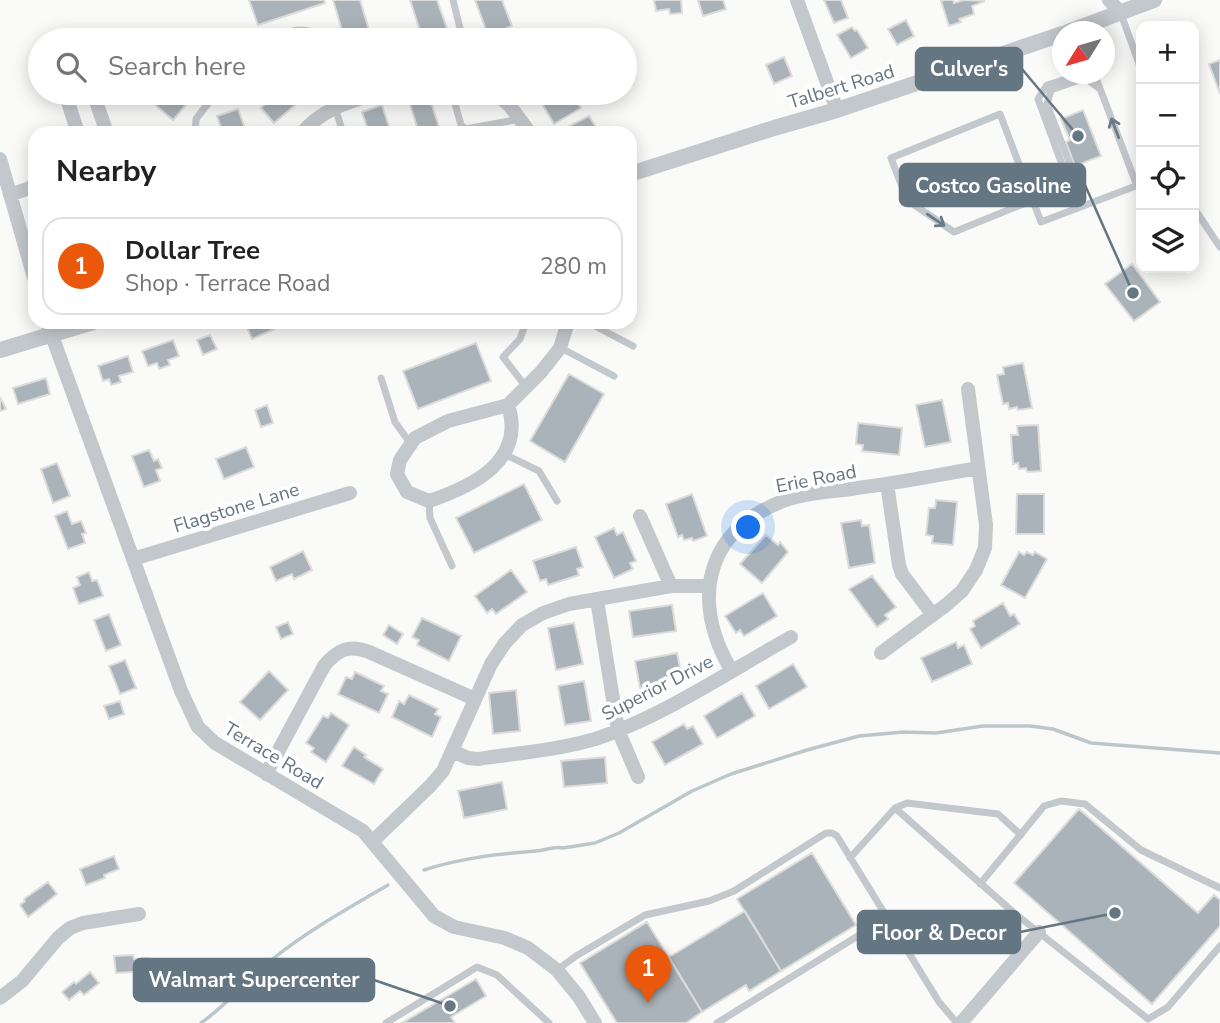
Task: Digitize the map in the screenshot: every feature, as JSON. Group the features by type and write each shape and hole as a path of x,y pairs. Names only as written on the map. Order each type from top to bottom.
{"street":[{"path":"797,0 837,110"},
{"path":"1109,0 1120,6"},
{"path":"1090,21 1120,6 1154,0"},
{"name":"Talbert Road","path":"637,172 837,110 1052,37"},
{"path":"69,105 76,126"},
{"path":"97,105 105,126"},
{"path":"308,126 335,105"},
{"path":"507,105 525,126"},
{"path":"0,159 5,196 28,261"},
{"path":"5,196 28,188"},
{"path":"0,350 49,329"},
{"name":"Terrace Road","path":"49,329 189,712 198,727 215,743 348,821 373,841 434,916 454,927 505,938 528,948 557,970 579,997 595,1023"},
{"path":"508,405 514,421 512,438 499,463 460,491 429,501 407,492 397,474 400,460 415,438 448,421 508,405 560,348 566,329"},
{"path":"880,653 933,615 962,590 976,570 985,548 986,525 968,390"},
{"name":"Erie Road","path":"731,670 712,629 708,586 718,558 734,533 765,509 787,499 978,468"},
{"path":"887,484 902,574 933,615"},
{"name":"Flagstone Lane","path":"134,559 350,493"},
{"path":"640,516 671,586"},
{"path":"373,841 443,771 498,653 522,625 543,613 569,604 671,586 708,586"},
{"path":"597,600 618,730 638,777"},
{"name":"Superior Drive","path":"452,751 478,759 580,743 642,720 791,637"},
{"path":"266,774 324,666 333,654 345,649 358,648 369,652 475,699"},
{"path":"0,998 22,981 70,928 83,923 139,914"},
{"path":"959,1023 1039,932"}],"lane":[{"path":"453,0 460,28"},
{"path":"1120,6 1136,54"},
{"path":"1078,208 1083,199 1047,104 1051,90 1085,78 1100,89"},
{"path":"1052,83 1047,85 1038,99 1078,208"},
{"path":"1098,84 1136,178"},
{"path":"196,126 196,119 207,105"},
{"path":"340,105 342,126"},
{"path":"455,105 462,126"},
{"path":"1032,200 954,232 907,200 891,158 1000,114 1041,222 1136,186"},
{"path":"482,126 520,119"},
{"path":"1195,210 1220,247"},
{"path":"524,329 520,339 503,357 526,387"},
{"path":"602,329 633,346"},
{"path":"560,348 614,376"},
{"path":"381,377 395,422 411,444"},
{"path":"503,454 539,471 557,501"},
{"path":"429,501 430,518 452,566"},
{"path":"980,884 1044,806 1061,801 1086,804 1141,850 1220,888"},
{"path":"850,858 895,808 907,803 998,814 1021,835"},
{"path":"895,808 980,884 1148,1019 1168,1007 1220,946"},
{"path":"557,970 645,915 709,901 734,891 826,833 832,833 837,836 939,1002 959,1023"},
{"path":"717,1023 887,918"},
{"path":"386,1023 477,968 497,975 550,1023"}],"building":[{"path":"249,0 324,0 325,3 258,25"},
{"path":"333,0 360,0 368,28 341,28"},
{"path":"410,0 437,0 447,28 419,28"},
{"path":"475,0 502,0 512,26 485,28"},
{"path":"654,0 681,0 682,13 670,14 669,9 656,11"},
{"path":"698,0 723,0 726,9 703,16"},
{"path":"824,0 841,0 848,18 834,23"},
{"path":"953,0 954,3 964,0 985,1 972,6 974,14 949,26 941,1"},
{"path":"906,20 914,36 897,45 888,29"},
{"path":"852,27 857,30 868,48 851,58 837,35"},
{"path":"784,57 792,76 774,84 766,65"},
{"path":"1220,60 1220,94 1209,64"},
{"path":"155,105 186,105 173,120"},
{"path":"264,105 295,105 274,123 261,108"},
{"path":"382,105 389,126 367,126 362,112"},
{"path":"410,105 432,105 439,126 417,126"},
{"path":"543,105 579,105 581,108 554,124"},
{"path":"238,109 244,126 221,126 217,116"},
{"path":"1083,110 1101,156 1075,166 1066,142 1070,140 1061,119"},
{"path":"589,116 595,126 570,126"},
{"path":"1132,264 1136,273 1160,302 1134,321 1105,284"},
{"path":"248,329 274,329 252,339"},
{"path":"210,335 217,349 203,355 197,340"},
{"path":"173,340 179,356 168,360 170,365 159,369 157,363 148,366 142,351"},
{"path":"476,343 491,381 418,409 403,371"},
{"path":"128,356 133,372 119,376 121,382 111,385 109,379 103,381 98,366"},
{"path":"1023,363 1032,408 1009,409 1008,403 1003,404 997,375 1004,374 1003,367"},
{"path":"569,374 604,394 565,462 530,441"},
{"path":"46,378 50,394 18,404 13,388"},
{"path":"0,397 6,409 0,411"},
{"path":"942,400 951,442 925,447 916,405"},
{"path":"267,405 273,423 261,427 255,410"},
{"path":"858,423 902,428 899,455 862,451 863,445 856,444"},
{"path":"1038,425 1041,471 1027,472 1026,468 1019,469 1018,463 1013,464 1011,435 1018,435 1017,426"},
{"path":"246,447 254,467 224,479 216,459"},
{"path":"149,450 154,461 158,459 162,468 156,470 160,481 144,487 132,456"},
{"path":"57,463 70,496 53,503 41,469"},
{"path":"524,484 542,520 474,553 456,518"},
{"path":"692,494 707,536 693,541 692,538 684,540 682,535 678,537 666,504"},
{"path":"1017,494 1044,494 1044,534 1016,534"},
{"path":"936,500 957,502 953,545 932,543 933,536 926,535 929,508 935,508"},
{"path":"67,511 72,524 81,521 86,533 82,534 85,543 68,549 55,516"},
{"path":"861,520 862,526 869,525 875,563 849,568 841,523"},
{"path":"614,528 617,535 623,532 636,561 630,563 633,569 614,578 595,537"},
{"path":"766,535 778,545 780,542 788,552 762,583 740,564"},
{"path":"576,547 583,567 577,569 579,575 548,585 546,579 540,581 533,561"},
{"path":"303,551 312,570 294,579 292,574 276,581 270,567"},
{"path":"1019,552 1033,555 1035,552 1047,559 1025,598 1001,585"},
{"path":"511,570 527,592 496,614 492,609 487,613 475,596"},
{"path":"89,572 92,581 97,580 103,596 79,604 73,588 80,585 77,577"},
{"path":"872,576 896,607 885,615 888,619 877,627 849,589"},
{"path":"763,593 777,616 744,636 740,630 736,633 725,616"},
{"path":"1003,603 1010,616 1014,614 1020,624 981,648 970,629 975,626 973,621"},
{"path":"672,605 676,631 633,637 629,611"},
{"path":"109,614 121,645 106,651 94,620"},
{"path":"422,618 461,636 449,661 417,645 419,640 412,637"},
{"path":"288,622 293,634 281,639 276,627"},
{"path":"574,623 583,664 556,670 548,628"},
{"path":"389,625 403,634 397,644 383,635"},
{"path":"956,642 958,648 964,645 972,664 932,682 921,658"},
{"path":"677,653 681,673 675,675 676,681 640,688 635,661"},
{"path":"125,660 136,688 120,694 109,666"},
{"path":"793,664 807,687 769,709 756,686"},
{"path":"269,671 288,690 260,720 240,702"},
{"path":"355,672 384,686 381,691 388,694 379,713 338,694 346,677 352,679"},
{"path":"584,681 591,721 565,725 558,686"},
{"path":"516,690 520,731 493,734 489,693"},
{"path":"742,693 755,716 717,738 704,716"},
{"path":"409,695 438,709 435,714 441,717 432,737 392,717 399,701 404,704"},
{"path":"120,701 124,714 109,719 104,706"},
{"path":"331,713 349,725 326,762 311,752 314,748 306,743 323,716 328,718"},
{"path":"684,724 687,729 693,726 703,744 665,765 652,742"},
{"path":"354,747 383,769 374,784 342,766"},
{"path":"605,757 607,783 564,787 561,761"},
{"path":"502,782 507,809 464,818 458,791"},
{"path":"1079,809 1198,913 1214,895 1220,900 1220,926 1152,1004 1014,883"},
{"path":"812,853 856,925 781,971 737,899"},
{"path":"114,856 119,869 86,885 80,869"},
{"path":"48,882 57,894 28,917 20,905"},
{"path":"745,911 781,971 749,991 746,985 702,1012 669,957"},
{"path":"647,922 702,1012 686,1023 617,1023 580,963"},
{"path":"133,955 134,959 149,958 150,971 116,973 114,956"},
{"path":"90,972 99,983 84,995 80,991 69,1000 62,992"},
{"path":"476,979 486,996 451,1017 455,1023 402,1023"}],"waterway":[{"path":"424,870 480,857 595,843 619,833 692,791 731,774 859,736 903,732 936,733 983,726 1030,726 1053,729 1091,743 1220,753"},
{"path":"201,1023 287,948 388,885"}],"place":[{"name":"Culver's","path":"1078,136"},
{"name":"Costco Gasoline","path":"1133,293"},
{"name":"Floor & Decor","path":"1115,913"},
{"name":"Dollar Tree","path":"648,1003"},
{"name":"Walmart Supercenter","path":"450,1006"}]}
